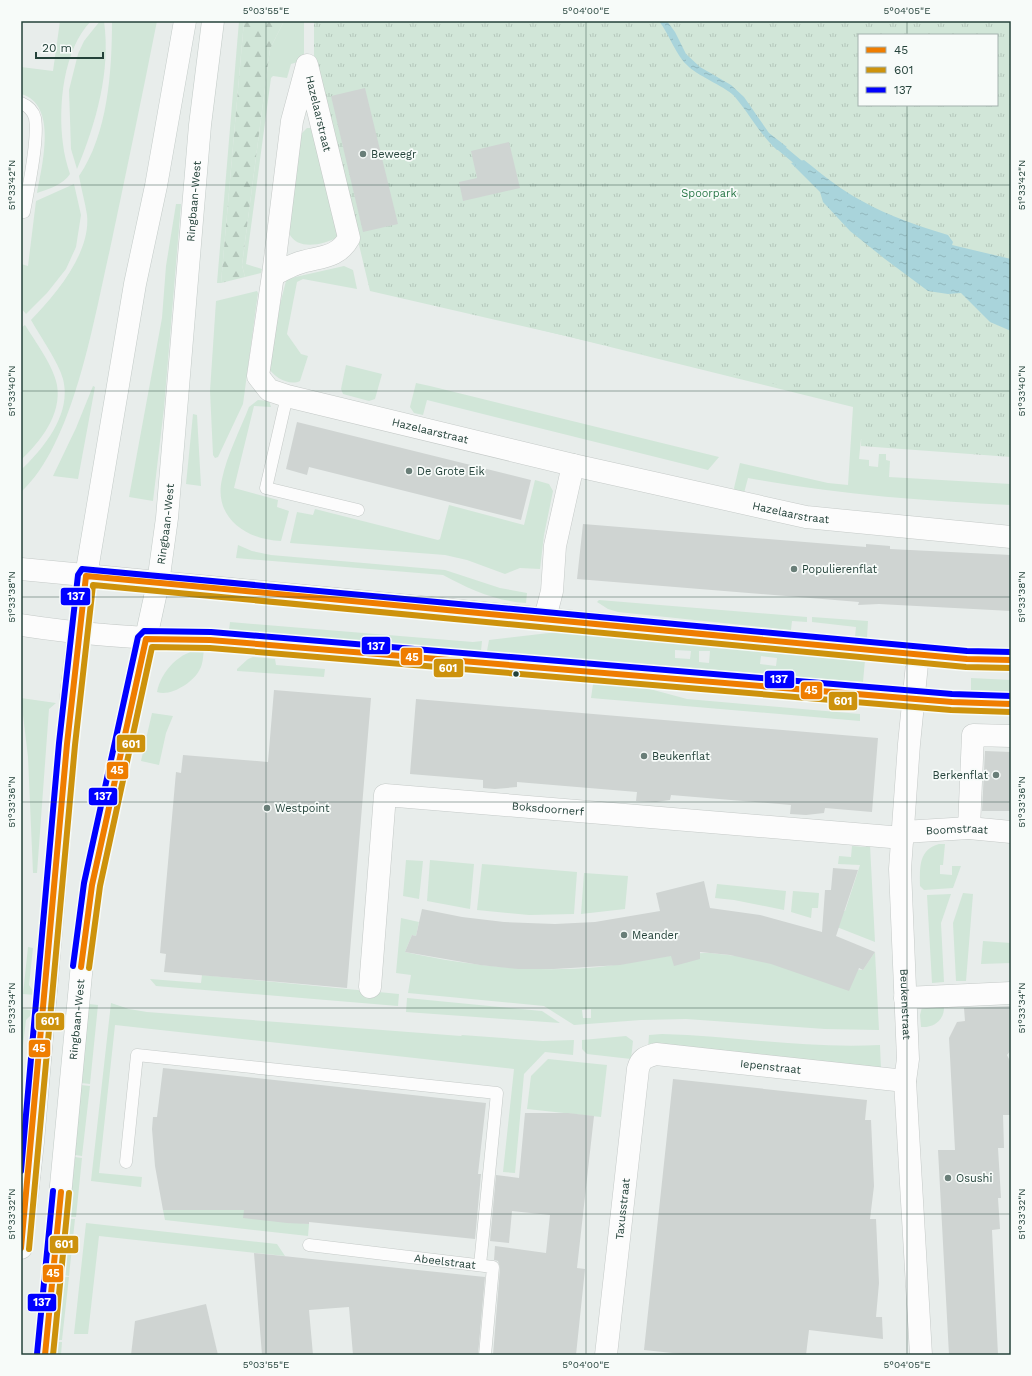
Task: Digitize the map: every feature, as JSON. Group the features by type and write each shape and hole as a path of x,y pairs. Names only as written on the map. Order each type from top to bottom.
{"street":[{"path":"21,1248 33,1142 78,634 86,576 135,284 156,186 185,21"},
{"name":"Ringbaan-West","path":"45,1355 82,954 91,892 158,583 166,518 200,125 213,21"},
{"name":"Hazelaarstraat","path":"273,275 296,264 334,254 344,247 349,238 307,64 292,121 273,275 258,376 269,390 287,396 573,466 806,517 1011,537"},
{"path":"545,618 552,591 555,546 573,466"},
{"path":"21,569 967,659 1011,660"},
{"path":"21,625 78,634 146,639 210,640 952,702 1011,704"},
{"name":"Beukenstraat","path":"918,654 913,698 900,869 908,1059 905,1081 921,1355"},
{"path":"969,828 973,735 1011,736"},
{"name":"Boksdoornerf","path":"370,987 385,795 903,835"},
{"name":"Boomstraat","path":"903,835 969,828 1011,832"},
{"path":"905,998 1011,993"},
{"name":"Iepenstraat","path":"639,1063 645,1057 656,1054 905,1081"},
{"name":"Taxusstraat","path":"606,1355 639,1063"}],"lane":[{"path":"21,103 29,106 35,123 35,134 24,212"},
{"path":"287,396 266,488 358,510"},
{"path":"126,1162 136,1055 497,1093 480,1265"},
{"name":"Abeelstraat","path":"309,1244 493,1267 485,1355"}],"green space":[{"path":"60,21 91,21 74,47 62,96 61,113 63,144 70,174 59,184 37,193 44,152 44,122 40,110 33,100 21,94 21,67 53,71"},
{"path":"100,21 104,21 106,40 104,78 96,115 77,169 71,149 69,90 78,54 84,41"},
{"path":"112,21 157,21 89,344 68,412 55,443 39,471 21,492 21,470 47,441 60,417 63,405 65,392 61,373 31,320 51,298 70,272 78,258 83,244 87,229 87,215 79,176 89,159 102,122 109,81"},
{"path":"239,21 244,21 221,283 217,283"},
{"path":"244,21 284,21 270,49 242,265 245,277 221,283"},
{"path":"284,21 304,21 304,60 291,64 287,78 273,76 271,78 246,264 262,269 261,273 245,277 242,265 270,49"},
{"name":"Spoorpark","path":"314,21 1011,21 1011,457 861,446 862,404 370,291 314,56"},
{"path":"307,128 313,128 338,237 311,245 298,242 293,239 289,233 301,134"},
{"path":"74,184 81,215 76,247 66,269 47,293 26,314 21,308 21,264 28,266 36,201"},
{"path":"176,204 181,204 164,408 153,501 129,497 162,318 166,266"},
{"path":"780,211 880,440 861,439 859,459 869,460 869,466 878,467 879,454 886,454 886,460 890,461 889,477 1011,484 1011,505 846,493 748,478 744,493 735,491 734,488 740,463 828,483 848,485 853,407 380,290"},
{"path":"344,266 353,270 357,289 303,279 297,282 287,334 301,354 308,356 300,381 287,382 278,378 269,368 274,328 286,281 291,278"},
{"path":"257,291 258,293 243,404 218,457 215,458 213,455 210,391 216,301"},
{"path":"25,325 44,354 52,370 57,385 58,396 53,416 48,426 36,444 21,460 21,328"},
{"path":"346,365 382,374 375,399 369,401 343,394 341,389"},
{"path":"416,383 719,457 708,470 427,400 423,415 414,413 410,407"},
{"path":"93,386 95,387 78,479 53,476 76,428"},
{"path":"258,400 269,401 271,407 254,406 234,488 278,500 277,507 289,511 281,541 268,540 256,536 235,524 223,505 221,493 224,470 234,443 249,407"},
{"path":"193,414 197,415 201,486 186,484"},
{"path":"535,480 549,484 553,491 544,535 540,569 520,568 505,574 467,560 445,555 290,543 297,512 313,515 315,509 438,540 440,539 449,505 524,525"},
{"path":"238,545 252,551 271,555 445,570 500,588 527,593 526,603 504,600 483,594 443,575 236,558"},
{"path":"599,600 807,617 807,622 792,621 791,630 618,612 608,609 597,602"},
{"path":"812,617 868,621 867,638 855,637 856,627 812,622"},
{"path":"230,622 473,642 482,641 481,651 229,630"},
{"path":"566,631 865,660 863,682 487,651 489,640","holes":["675,650 691,651 690,659 675,658","699,651 710,651 709,663 699,662","761,656 777,658 776,666 760,664"]},
{"path":"204,650 201,667 193,679 175,690 163,693 157,692 163,676 173,663 188,653"},
{"path":"253,657 275,659 276,665 325,669 324,677 237,671 237,669 248,659"},
{"path":"971,678 1011,680 1011,692 971,690"},
{"path":"593,684 635,685 687,699 860,714 860,721 591,698"},
{"path":"21,698 56,703 49,709 37,873 33,873 28,757"},
{"path":"152,713 173,716 166,733 159,765 141,761"},
{"path":"939,844 945,844 943,865 940,865 940,874 952,875 952,866 961,866 953,888 924,890 920,886 920,866 927,851"},
{"path":"867,845 870,845 875,942 824,922 825,910 845,911 860,865 838,864 839,856 851,857 852,846 866,847"},
{"path":"406,860 423,861 419,899 403,896"},
{"path":"430,860 474,864 470,909 427,901"},
{"path":"482,864 577,872 574,914 529,915 477,910"},
{"path":"584,873 628,876 625,909 581,914"},
{"path":"717,884 786,891 784,910 734,900 715,898"},
{"path":"793,891 819,893 818,908 812,908 811,918 791,912"},
{"path":"963,893 973,894 966,981 956,981 953,923"},
{"path":"951,894 941,923 944,982 932,983 927,895"},
{"path":"401,918 419,922 416,936 412,935 405,952 453,961 526,969 574,969 599,967 682,954 710,953 863,970 875,952 879,1030 825,1029 686,1019 641,1020 574,1025 544,1006 408,993 411,975 396,973","holes":["591,1009 591,1018 583,1018 582,1010"]},
{"path":"983,941 1011,943 1011,963 981,964"},
{"path":"28,947 33,948 29,985 36,995 23,994"},
{"path":"202,975 399,994 398,1006 156,986 150,979 201,983"},
{"path":"407,998 542,1011 560,1023 406,1012"},
{"path":"111,1003 129,1009 147,1012 461,1036 543,1041 574,1040 573,1055 545,1052 524,1074 515,1173 503,1172 514,1069 115,1025 99,1173 142,1177 141,1187 91,1181"},
{"path":"89,1004 98,1005 90,1084 81,1083"},
{"path":"944,1005 943,1014 938,1022 931,1026 921,1027 920,1015 922,1007"},
{"path":"22,1009 35,1011 26,1020 22,1054"},
{"path":"662,1034 798,1044 853,1046 880,1045 881,1069 648,1049 649,1035"},
{"path":"626,1036 633,1041 631,1059 587,1054 582,1049 582,1040"},
{"path":"548,1059 607,1065 601,1117 527,1109 531,1076"},
{"path":"81,1085 90,1086 82,1156 75,1155"},
{"path":"75,1157 82,1158 76,1217 69,1217"},
{"path":"163,1210 244,1210 291,1223 309,1224 308,1236 165,1220"},
{"path":"69,1219 75,1219 69,1276 64,1275"},
{"path":"86,1223 277,1244 285,1256 99,1236 88,1334 74,1334"},
{"path":"64,1277 69,1277 62,1340 57,1340"},
{"path":"57,1342 62,1342 61,1355 56,1355"}],"water":[{"path":"659,21 667,21 675,32 686,54 700,67 731,85 744,97 769,133 787,147 777,150 765,137 735,97 689,67 676,51"},
{"path":"804,160 854,197 893,216 948,235 953,242 952,245 1011,259 1011,331 990,322 961,293 948,294 928,291 850,231 823,202 820,192 791,163"}],"building":[{"path":"365,88 398,224 363,232 331,96"},
{"path":"509,142 520,188 463,201 459,182 477,178 471,151"},
{"name":"De Grote Eik","path":"297,422 531,480 521,520 309,467 307,475 286,469"},
{"name":"Populierenflat","path":"583,524 866,547 866,544 890,546 890,549 1011,555 1011,611 879,604 858,605 859,602 577,579"},
{"name":"Westpoint","path":"274,690 371,698 347,988 164,972 166,954 160,953 176,772 181,773 183,755 268,762"},
{"name":"Beukenflat","path":"416,699 878,738 872,812 825,808 824,813 806,815 790,814 791,805 671,795 670,800 656,802 636,801 637,792 517,782 517,787 495,789 483,788 483,780 410,774"},
{"name":"Berkenflat","path":"985,751 1011,752 1011,811 982,811"},
{"name":"Meander","path":"833,868 858,870 836,936 875,952 863,970 859,968 849,991 771,964 730,955 700,952 700,959 674,966 671,956 620,965 554,969 518,969 480,965 405,952 412,935 416,936 422,909 462,917 504,922 555,924 595,922 660,911 656,893 704,881 710,908 760,915 822,932 825,890 831,890"},
{"path":"1011,1006 1011,1050 1007,1055 1011,1063 1011,1115 1003,1115 1004,1148 998,1148 1001,1198 998,1198 1000,1229 992,1230 998,1355 949,1355 938,1150 955,1150 949,1038 957,1022 965,1021 964,1008"},
{"path":"163,1068 486,1103 478,1174 481,1174 475,1239 309,1222 309,1224 287,1223 243,1218 244,1210 163,1210 155,1166 152,1129 153,1117 157,1117"},
{"path":"673,1079 867,1100 865,1120 871,1120 874,1186 870,1219 876,1219 879,1283 876,1317 882,1317 883,1339 809,1330 806,1355 692,1355 644,1350"},
{"path":"525,1113 568,1113 594,1116 577,1268 585,1269 576,1355 493,1355 500,1268 498,1261 494,1260 495,1246 546,1253 550,1215 512,1211 509,1243 490,1241 496,1175 519,1178"},
{"path":"254,1253 485,1277 478,1355 353,1355 349,1307 309,1310 313,1355 262,1355"},
{"path":"206,1304 218,1355 131,1355 135,1321"}],"waterway":[{"path":"775,143 805,168"}],"transit line":[{"name":"137","path":"21,1171 59,743 78,575 82,569 967,651 1011,652"},
{"name":"45","path":"21,1248 67,744 86,576 967,659 1011,660"},
{"name":"601","path":"29,1249 75,745 93,585 966,667 1011,668"},
{"name":"137","path":"73,966 84,883 138,637 144,631 211,632 952,694 1011,696"},
{"name":"45","path":"81,967 92,885 146,639 210,640 952,702 1011,704"},
{"name":"601","path":"89,968 100,886 152,647 210,648 951,710 1011,712"},
{"name":"137","path":"37,1354 53,1191"},
{"name":"45","path":"45,1355 61,1192"},
{"name":"601","path":"53,1355 69,1193"}],"place":[{"name":"Beweegr","path":"363,154"},
{"name":"De Grote Eik","path":"409,471"},
{"name":"Populierenflat","path":"794,569"},
{"name":"Beukenflat","path":"644,756"},
{"name":"Berkenflat","path":"996,775"},
{"name":"Westpoint","path":"267,808"},
{"name":"Meander","path":"624,935"},
{"name":"Osushi","path":"948,1178"}]}
